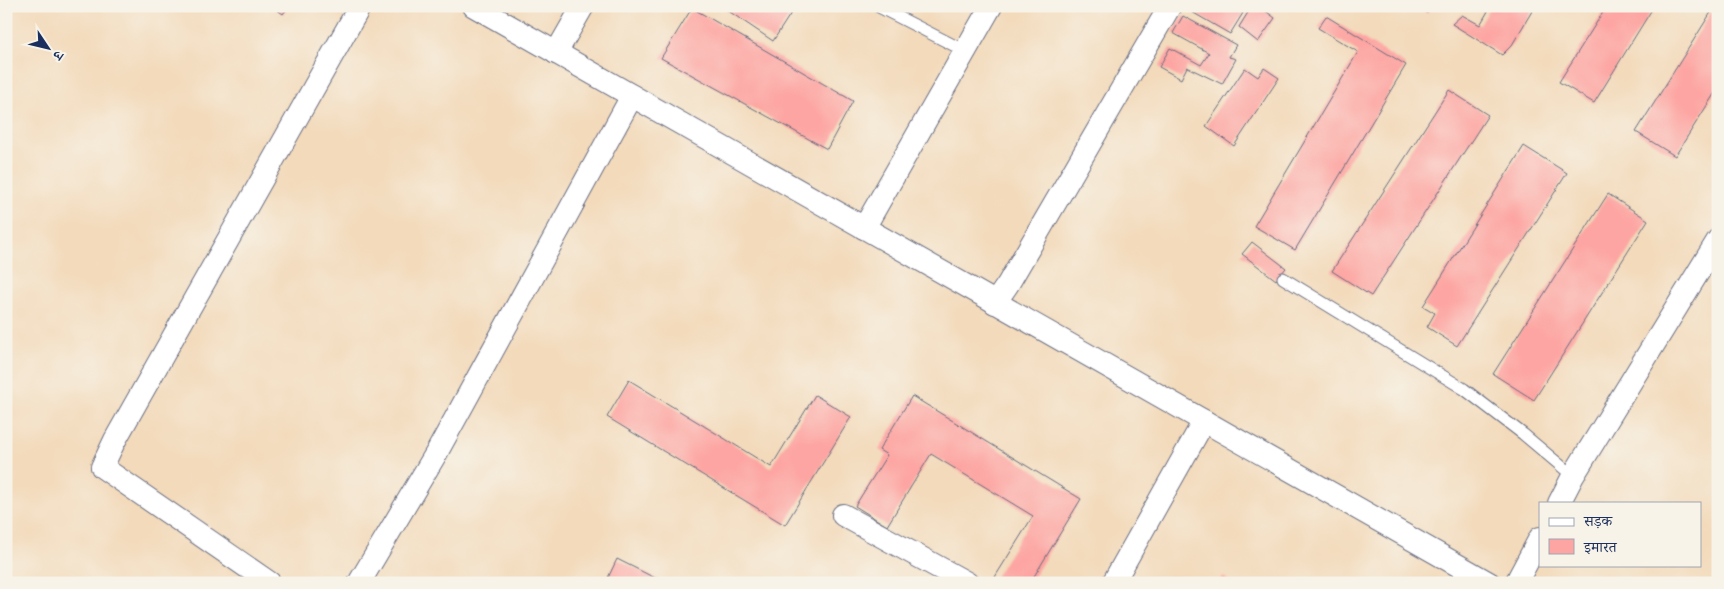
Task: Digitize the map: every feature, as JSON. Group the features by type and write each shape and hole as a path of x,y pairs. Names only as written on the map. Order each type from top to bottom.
{"street":[{"path":"270,583 102,467 115,440 360,6"},
{"path":"474,6 1204,421 1462,576 1489,583"},
{"path":"556,53 583,6"},
{"path":"864,228 991,6"},
{"path":"995,303 1013,276 1170,6"},
{"path":"359,583 437,452 632,96"},
{"path":"1560,502 1573,476 1718,240"},
{"path":"1113,583 1204,421"},
{"path":"843,515 967,583"},
{"path":"1516,583 1539,540"}],"lane":[{"path":"877,6 966,51"},
{"path":"1283,278 1464,389 1523,434 1573,476"}],"building":[{"path":"272,6 289,6 283,14"},
{"path":"721,6 787,6 793,10 773,41"},
{"path":"1195,6 1232,6 1243,13 1230,34 1192,12"},
{"path":"1252,6 1259,6 1275,18 1258,42 1239,27"},
{"path":"1416,6 1431,6 1427,13"},
{"path":"1491,6 1535,6 1512,45 1502,55 1452,24 1462,15 1480,25"},
{"path":"1607,6 1654,6 1594,103 1559,82"},
{"path":"1715,6 1718,6 1718,88 1675,156 1636,132"},
{"path":"692,8 853,101 827,149 661,58"},
{"path":"1183,16 1236,45 1229,57 1236,59 1222,84 1187,67 1181,79 1159,67 1170,48 1201,65 1209,53 1173,33"},
{"path":"1326,16 1406,65 1295,250 1254,226 1358,52 1318,28"},
{"path":"1245,68 1258,77 1264,68 1279,78 1234,146 1206,126"},
{"path":"1449,90 1488,115 1371,296 1332,271"},
{"path":"1524,146 1567,173 1457,346 1427,327 1435,313 1423,306"},
{"path":"1608,194 1648,220 1534,400 1493,374"},
{"path":"1252,242 1286,268 1276,280 1242,254"},
{"path":"629,380 771,467 815,395 851,417 785,525 607,417"},
{"path":"912,396 1081,499 1030,583 1005,583 995,577 1033,516 931,454 887,526 855,506 887,455 879,450"},
{"path":"617,559 665,583 606,582"},
{"path":"1223,577 1233,583 1219,583"}]}
